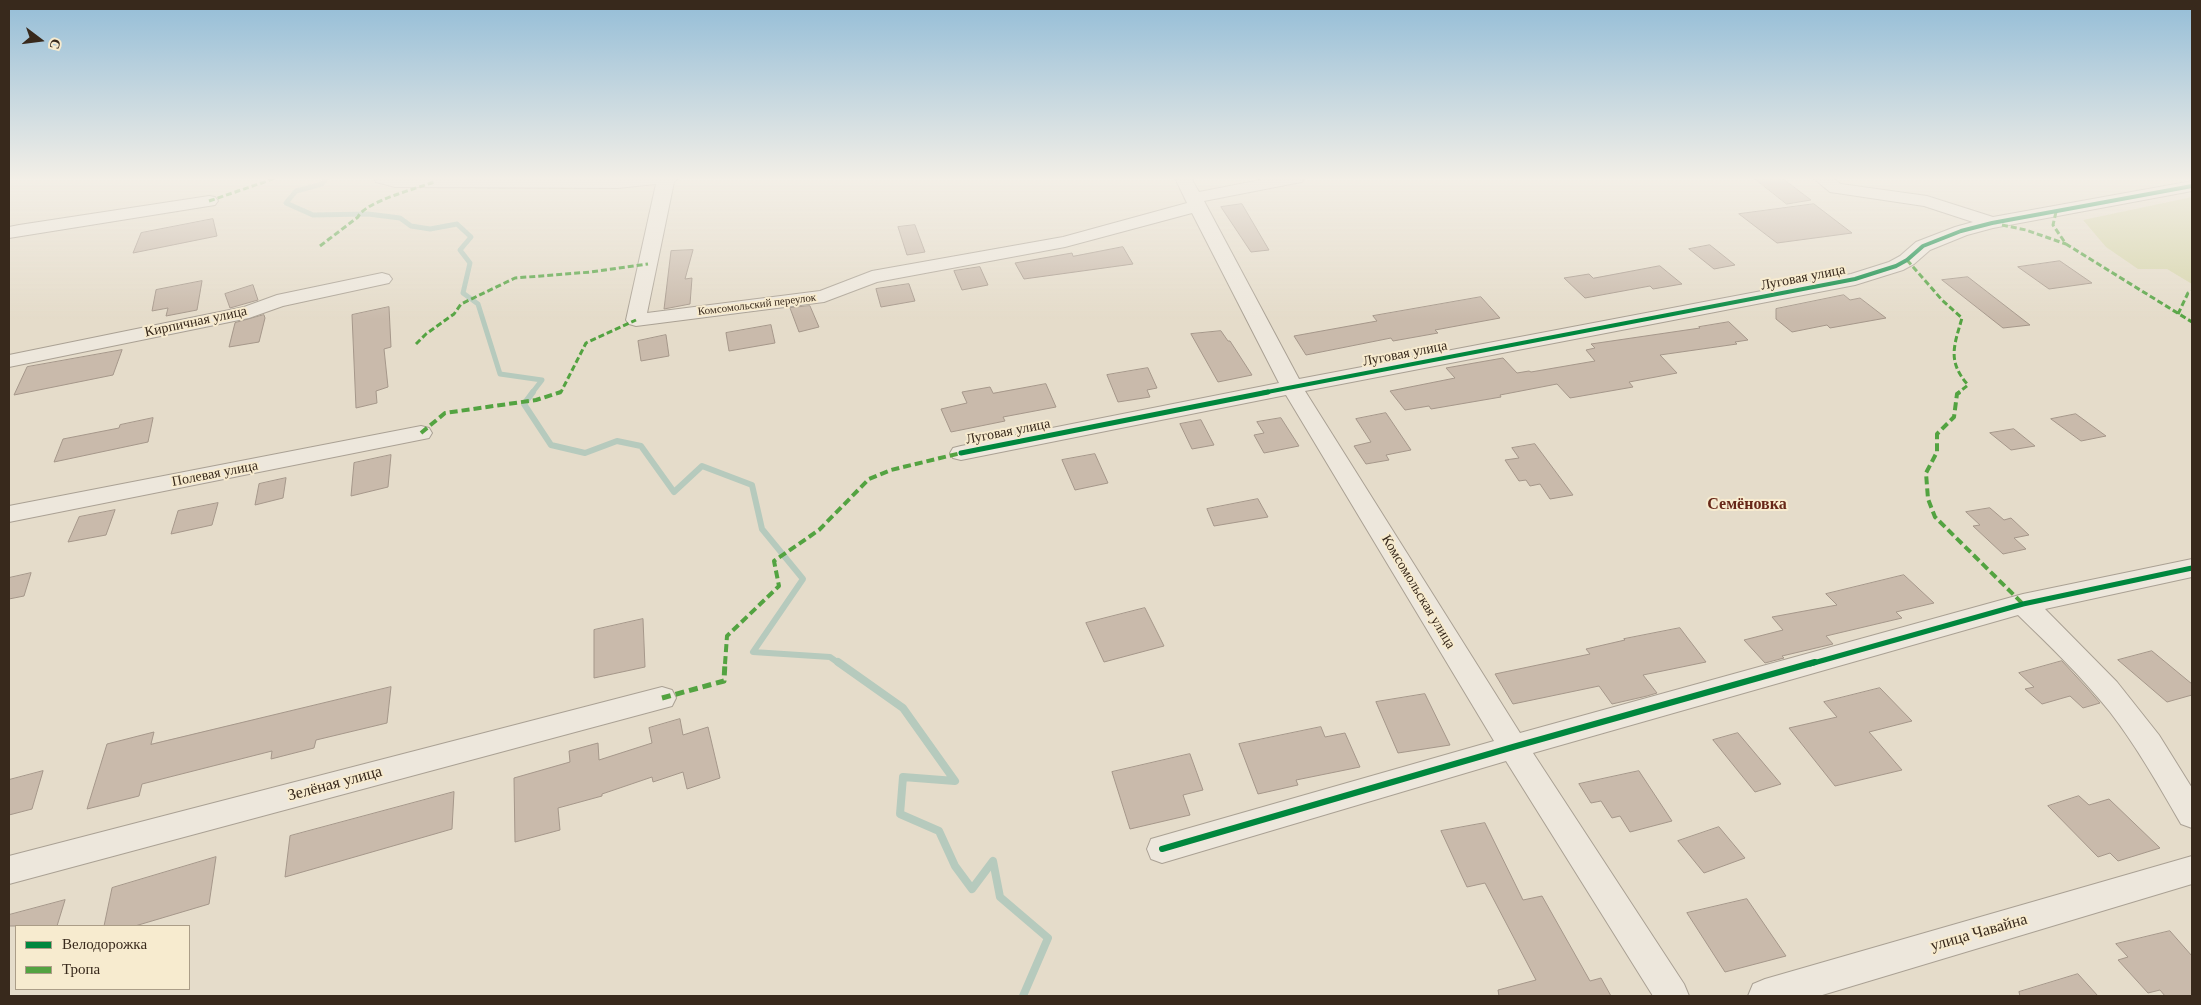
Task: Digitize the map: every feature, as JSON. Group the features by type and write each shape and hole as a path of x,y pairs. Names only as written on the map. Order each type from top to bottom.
{"street":[{"path":"9,234 19,230 52,225"},
{"name":"Комсомольский переулок","path":"659,225 648,264 636,320 824,296 872,277 1065,242 1110,225"},
{"name":"Комсомольская улица","path":"1206,225 1292,386 1513,747 1672,996"},
{"name":"Луговая улица","path":"960,453 1292,386 1855,280 1896,266 1907,260 1923,246 1961,231 1985,225"},
{"name":"Кирпичная улица","path":"9,361 249,312 277,300 382,279"},
{"name":"Полевая улица","path":"9,514 421,433"},
{"path":"1162,849 1513,747 2023,604 2192,568"},
{"path":"2023,604 2072,650 2120,704 2158,756 2192,815"},
{"name":"Зелёная улица","path":"9,870 662,698"},
{"name":"улица Чавайна","path":"1765,996 2192,870"}],"green space":[{"path":"2087,225 2192,225 2192,284 2167,269 2138,269 2106,247"}],"building":[{"path":"183,225 214,225 217,236 133,253 141,233"},
{"path":"915,225 925,252 907,255 898,227"},
{"path":"1233,225 1254,225 1269,250 1251,252"},
{"path":"1753,225 1841,225 1852,233 1777,243"},
{"path":"1710,245 1735,265 1714,269 1689,249"},
{"path":"1123,247 1133,264 1024,279 1015,263 1072,253 1073,256"},
{"path":"693,250 685,279 692,278 690,304 664,309 671,251"},
{"path":"2060,261 2092,283 2049,289 2018,267"},
{"path":"1660,266 1682,284 1653,289 1650,286 1585,298 1564,278 1589,274 1593,278"},
{"path":"980,267 988,285 962,290 954,271"},
{"path":"1968,277 2030,325 2003,328 1942,280"},
{"path":"202,281 197,310 166,316 168,308 152,311 156,290"},
{"path":"909,284 915,301 881,307 876,289"},
{"path":"253,285 258,300 230,308 225,294"},
{"path":"1844,295 1850,300 1860,298 1886,318 1830,328 1827,325 1792,332 1776,319 1776,309"},
{"path":"1481,297 1500,318 1435,330 1438,333 1393,341 1391,338 1306,355 1294,336 1377,321 1373,316"},
{"path":"810,306 819,327 799,332 790,308"},
{"path":"389,307 391,347 384,349 388,387 376,391 377,403 356,408 352,315"},
{"path":"264,315 265,318 259,342 229,347 235,323"},
{"path":"1729,322 1748,340 1735,342 1737,344 1660,355 1677,373 1629,382 1633,387 1570,398 1557,384 1500,395 1501,397 1431,409 1429,406 1405,410 1390,391 1455,378 1446,368 1503,358 1517,373 1595,361 1586,350 1595,348 1591,344"},
{"path":"771,325 775,343 729,351 726,333"},
{"path":"1221,331 1230,341 1252,375 1218,382 1191,334"},
{"path":"666,335 669,356 641,361 638,341"},
{"path":"122,350 113,375 14,395 27,367"},
{"path":"1148,368 1157,388 1147,390 1150,397 1118,402 1107,375"},
{"path":"1046,384 1056,407 1003,417 1005,421 951,432 941,409 967,403 962,392 990,387 993,393"},
{"path":"1386,413 1411,450 1386,455 1389,460 1366,464 1354,446 1371,442 1356,419"},
{"path":"2076,414 2106,436 2081,441 2051,419"},
{"path":"153,418 148,442 54,462 63,439 119,428 120,425"},
{"path":"1281,418 1299,446 1264,453 1254,435 1264,433 1257,422"},
{"path":"1201,420 1214,445 1192,449 1180,424"},
{"path":"2014,429 2035,446 2011,450 1990,433"},
{"path":"1535,444 1573,495 1550,499 1540,484 1530,486 1526,480 1519,481 1505,460 1519,458 1512,448"},
{"path":"1095,454 1108,483 1075,490 1062,460"},
{"path":"391,455 388,487 351,496 354,463"},
{"path":"286,478 283,498 255,505 259,484"},
{"path":"1258,499 1268,517 1214,526 1207,509"},
{"path":"218,503 212,525 171,534 178,511"},
{"path":"1990,508 2004,520 2011,518 2029,535 2014,538 2026,549 2003,554 1973,526 1980,525 1966,512"},
{"path":"115,510 106,535 68,542 79,517"},
{"path":"31,573 24,596 9,599 9,578"},
{"path":"1904,575 1934,603 1896,612 1902,618 1826,636 1833,644 1782,656 1784,658 1765,663 1744,640 1783,630 1772,617 1837,605 1826,594"},
{"path":"1145,608 1164,646 1104,662 1086,623"},
{"path":"643,619 645,667 594,678 594,630"},
{"path":"1680,628 1706,662 1643,675 1657,693 1647,696 1612,704 1599,686 1513,704 1495,674 1590,654 1586,649"},
{"path":"2152,651 2192,684 2192,695 2167,702 2118,660"},
{"path":"2062,661 2100,703 2083,708 2070,696 2042,704 2025,689 2034,687 2019,673"},
{"path":"391,687 387,723 316,740 314,748 271,759 272,751 142,784 139,796 87,809 107,744 154,732 151,744"},
{"path":"1880,688 1912,721 1869,732 1902,770 1835,786 1789,728 1837,717 1824,702"},
{"path":"1425,694 1450,745 1398,753 1376,702"},
{"path":"680,719 683,735 708,727 720,778 687,789 683,772 653,782 652,777 602,794 602,796 558,808 560,830 515,842 514,778 570,762 569,751 598,743 599,760 652,743 649,728"},
{"path":"1321,727 1325,737 1345,733 1360,767 1296,780 1298,785 1258,794 1239,744"},
{"path":"1738,733 1781,784 1755,792 1713,740"},
{"path":"1190,754 1203,790 1183,795 1190,815 1130,829 1112,772"},
{"path":"43,771 32,809 9,815 9,780"},
{"path":"1639,771 1672,821 1630,832 1620,816 1612,818 1601,801 1591,803 1579,784"},
{"path":"454,792 452,829 285,877 290,836"},
{"path":"2079,796 2089,805 2109,799 2160,848 2118,861 2110,853 2098,857 2048,806"},
{"path":"1485,823 1523,900 1542,896 1590,981 1601,978 1611,996 1499,996 1498,990 1536,980 1485,883 1467,887 1441,831"},
{"path":"1719,827 1745,858 1704,873 1678,841"},
{"path":"216,857 209,904 138,925 104,925 112,888"},
{"path":"1747,899 1786,956 1725,972 1687,913"},
{"path":"65,900 57,925 9,926 9,915"},
{"path":"2170,931 2192,956 2192,996 2165,996 2160,990 2148,993 2118,960 2128,957 2116,944"},
{"path":"2078,974 2098,996 2020,996 2019,992"}],"waterway":[{"path":"409,225 430,229 452,225"},
{"path":"458,225 471,237 460,250 470,263 463,293 478,304 500,374 542,380 532,393"},
{"path":"533,392 524,404 551,445 585,453 617,441 641,446 674,492 702,466 752,485 762,529 803,579 753,652 830,657 840,664"},
{"path":"838,662 903,708 955,781 903,777 900,814 939,831 955,866 972,889 993,861 1000,897 1048,938 1023,996"}],"marked path":[{"path":"320,246 348,225"},
{"path":"2002,225 2026,230 2066,244"},
{"path":"2053,225 2066,244 2192,322"},
{"path":"1907,260 1942,300 1962,318 1953,353 1956,369 1968,385 1957,394 1954,417 1937,434 1937,452 1934,461 1926,473 1928,499 1935,517 2023,604"},
{"path":"416,344 426,334 454,314 461,304 515,278 591,272 648,264"},
{"path":"2178,314 2188,293 2192,291"},
{"path":"421,433 445,413 536,400 561,392 586,343 636,320"},
{"path":"662,698 724,681 727,636 779,586 774,561 797,547 819,530 864,483 891,470 961,453"}],"cycle path":[{"path":"961,453 1292,387 1855,279 1896,266 1907,260 1923,246 1961,231 1985,225"},
{"path":"1162,849 1513,747 2023,604 2192,568"}],"district":[{"name":"Семёновка","path":"1747,505"}]}
